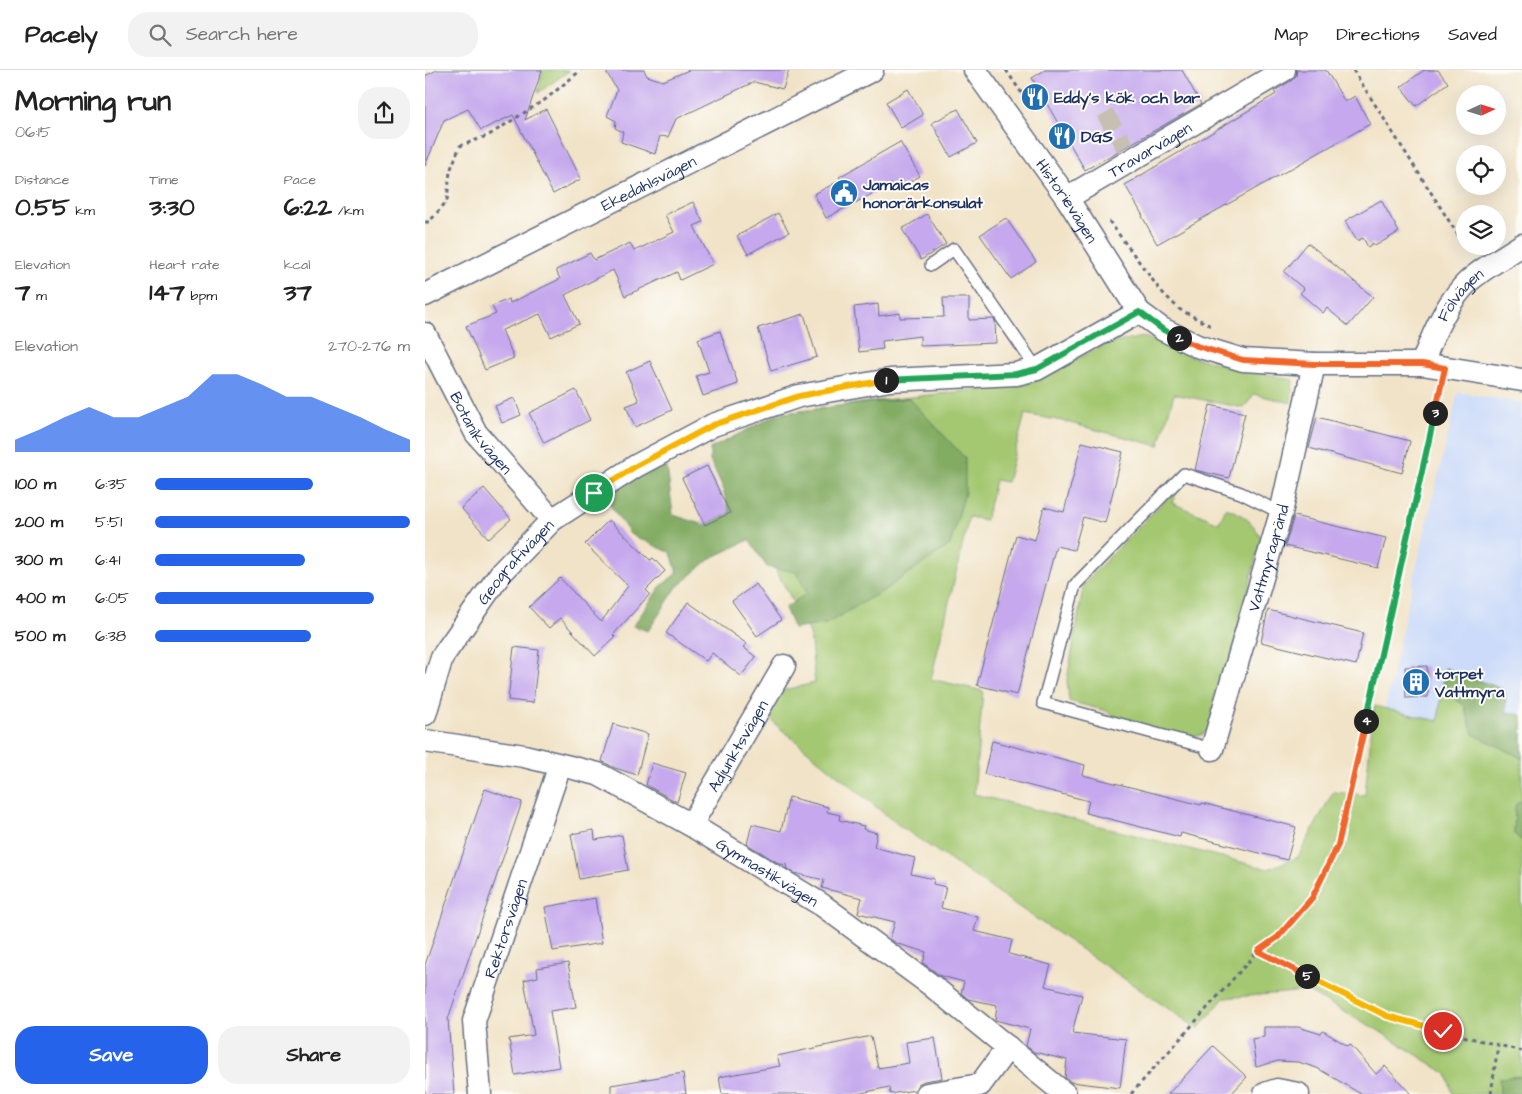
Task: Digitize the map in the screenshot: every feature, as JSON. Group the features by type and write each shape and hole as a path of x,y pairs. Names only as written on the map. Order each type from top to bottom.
{"street":[{"name":"Ekedahlsvägen","path":"425,296 872,70"},
{"name":"Historievägen","path":"975,70 1067,198 1139,312 1162,329 1197,346 1243,360 1314,364 1422,364 1522,380"},
{"name":"Travarvägen","path":"1067,198 1284,70"},
{"name":"Fölvägen","path":"1422,364 1442,316 1462,287 1522,245"},
{"name":"Geografivägen","path":"425,714 442,656 501,573 552,520 636,466 713,425 799,396 890,380 1016,374 1037,369 1139,312"},
{"name":"Botanikvägen","path":"425,334 475,433 552,520"},
{"name":"Vattmyragränd","path":"1212,749 1281,512 1314,364"},
{"name":"Adjunktsvägen","path":"691,825 784,666"},
{"name":"Gymnastikvägen","path":"425,741 524,756 598,774 691,825 822,905 931,985 1065,1094"},
{"name":"Rektorsvägen","path":"480,1094 474,1021 559,765"},
{"path":"927,1094 979,1085 1008,1047"},
{"path":"1265,1094 1277,1090 1298,1094"}],"lane":[{"path":"931,265 954,248 1037,369"},
{"path":"1212,749 1043,703 1075,585 1184,474 1241,493 1281,512"}],"path":[{"path":"425,222 429,222 447,201 450,170 460,146 489,135 546,99 581,70"},
{"path":"1006,70 1038,117"},
{"path":"1353,70 1456,232"},
{"path":"1108,219 1160,290 1179,309 1215,328"},
{"path":"1131,1094 1258,951 1278,937 1312,898 1338,845 1445,368"},
{"path":"1258,951 1387,1016 1522,1051"},
{"path":"1491,1094 1498,1045"}],"shaded area":[{"path":"1458,392 1522,403 1522,781 1360,820 1414,577"}],"green space":[{"path":"543,70 570,70 538,93"},
{"path":"1144,337 1195,358 1293,380 1291,403 1254,394 1244,408 1174,394 1159,446 1062,421 1025,414 1007,482 995,480 986,520 969,517 931,679 983,691 974,794 1268,869 1298,857 1333,792 1365,795 1374,706 1438,721 1445,668 1505,690 1492,715 1522,722 1522,1094 1453,1094 1447,1074 1376,1029 1306,991 1224,998 1198,1029 897,824 775,724 767,713 780,691 815,683 810,633 710,449 778,414 1027,384 1107,344"},
{"path":"909,398 965,458 965,493 950,545 883,591 826,624 794,629 785,608 807,593 796,572 767,567 749,540 711,558 677,587 648,631 633,626 660,587 677,573 671,553 630,534 606,499 635,476 667,467 673,515 705,525 730,513 721,483 710,461 710,449 778,414"},
{"path":"1178,487 1172,503 1219,523 1226,508 1232,510 1251,523 1261,538 1217,715 1210,729 1201,735 1187,739 1112,716 1107,711 1069,701 1067,680 1084,583"},
{"path":"1445,668 1505,690 1506,712 1522,715 1522,759 1473,734 1464,705 1442,690"},
{"path":"1522,800 1522,841 1514,834 1515,806"},
{"path":"1522,1076 1522,1094 1500,1094 1499,1078"}],"building":[{"path":"437,70 542,70 525,120 546,109 581,179 553,194 513,115 481,130 468,109 444,120 425,166 425,76"},
{"path":"605,70 644,70 647,76 663,81 689,70 789,70 783,89 754,82 676,119 668,137 660,136 655,154 621,142 623,132 615,128 616,121 607,116 617,90"},
{"path":"1045,70 1182,70 1201,104 1085,170 1032,78"},
{"path":"1297,70 1326,70 1345,102 1355,96 1370,124 1157,244 1125,185 1276,94 1274,91 1291,81 1296,76"},
{"path":"1424,70 1438,70 1448,83 1416,106 1401,87"},
{"path":"908,89 923,115 901,128 886,102"},
{"path":"958,109 977,143 951,157 932,123"},
{"path":"900,142 920,176 895,190 891,184 826,218 814,194 841,180 839,177"},
{"path":"1381,200 1399,232 1375,246 1373,243 1368,247 1363,238 1357,241 1345,221"},
{"path":"693,202 703,222 694,226 713,264 680,280 677,272 625,296 613,270 565,295 579,324 551,337 540,314 502,330 514,358 485,370 466,326 496,314 492,306 509,299 510,303 560,279 556,270 590,253 594,260 630,243 634,251 674,232 665,215"},
{"path":"778,213 789,232 748,254 737,236"},
{"path":"927,214 946,244 921,260 902,229"},
{"path":"1006,218 1036,262 1011,279 980,235"},
{"path":"1308,243 1373,297 1348,326 1327,308 1323,313 1300,293 1304,289 1284,272"},
{"path":"943,298 969,298 969,320 993,319 995,321 996,343 920,346 920,336 882,341 883,349 859,352 854,307 878,304 879,316 900,313 900,318 944,317"},
{"path":"804,314 817,357 771,371 758,328"},
{"path":"720,331 738,384 703,396 696,376 709,372 698,339"},
{"path":"650,361 672,410 635,427 626,406 639,401 626,372"},
{"path":"576,390 590,420 544,443 529,413"},
{"path":"514,398 521,415 502,423 495,406"},
{"path":"1210,405 1245,413 1229,478 1195,470"},
{"path":"1317,417 1410,441 1402,473 1309,448"},
{"path":"1082,442 1123,452 1105,523 1083,517 1074,550 1056,546 1017,695 977,685 1016,535 1035,540 1044,507 1064,512"},
{"path":"707,466 730,513 705,525 682,478"},
{"path":"484,488 511,519 489,539 461,508"},
{"path":"1294,516 1386,538 1378,568 1285,546"},
{"path":"609,520 650,560 653,558 665,571 646,590 650,594 613,635 615,637 595,656 560,618 549,628 529,607 560,578 601,622 628,586 585,544"},
{"path":"756,584 781,620 757,636 732,601"},
{"path":"688,602 747,644 743,647 756,657 741,676 712,653 706,661 666,633"},
{"path":"1268,610 1363,633 1356,665 1261,642"},
{"path":"514,647 539,650 533,703 508,700"},
{"name":"torpet Vattmyra","path":"1427,666 1428,697 1406,698 1405,667"},
{"path":"613,724 648,734 637,775 615,768 602,761"},
{"path":"992,741 1085,765 1083,775 1296,827 1287,860 1181,833 1180,837 1086,813 1089,801 984,774"},
{"path":"652,763 686,773 677,802 646,785"},
{"path":"485,789 522,802 448,1019 454,1094 425,1094 425,965"},
{"path":"789,797 828,807 827,812 840,815 839,820 864,826 863,829 877,833 874,847 915,858 911,874 934,879 933,884 946,887 941,908 978,917 974,931 1012,940 1009,954 1051,965 1045,986 1082,995 1072,1033 1126,1039 1120,1088 1071,1082 1065,1077 1067,1060 1034,1052 1026,1046 1030,1029 995,1020 997,1005 968,999 961,993 964,982 941,976 923,963 926,952 898,944 890,939 895,922 858,913 862,898 822,888 824,880 794,873 786,868 787,865 780,864 747,844 752,824 781,831"},
{"path":"594,830 595,840 622,835 628,870 579,879 571,834"},
{"path":"595,898 602,943 553,951 545,907"},
{"path":"568,963 576,1007 550,1011 559,1067 515,1075 509,1039 534,1035 524,980 538,977 537,968"},
{"path":"1264,1027 1298,1027 1321,1034 1323,1031 1348,1046 1350,1044 1376,1074 1385,1066 1411,1094 1361,1094 1317,1068 1298,1062 1278,1061 1256,1067 1252,1039 1264,1037"},
{"path":"871,1036 878,1068 909,1063 906,1042 935,1038 942,1078 924,1081 918,1084 915,1090 890,1094 889,1087 857,1094 722,1094 719,1077 780,1066 777,1056"},
{"path":"1213,1046 1247,1077 1231,1094 1168,1094"},
{"path":"683,1073 686,1094 611,1094 611,1085"}],"tunnel":[{"path":"1105,113 1125,147"}],"place":[{"name":"Eddy's kök och bar","path":"1035,97"},
{"name":"DGS","path":"1062,136"},
{"name":"Jamaicas honorärkonsulat","path":"844,193"},
{"name":"torpet Vattmyra","path":"1416,682"}],"route":[{"path":"594,493 636,466 713,425 799,396 890,380 1016,374 1037,369 1139,312 1162,329 1197,346 1243,360 1314,364 1422,364 1445,368 1338,845 1312,898 1278,937 1258,951 1387,1016 1443,1031"}]}
